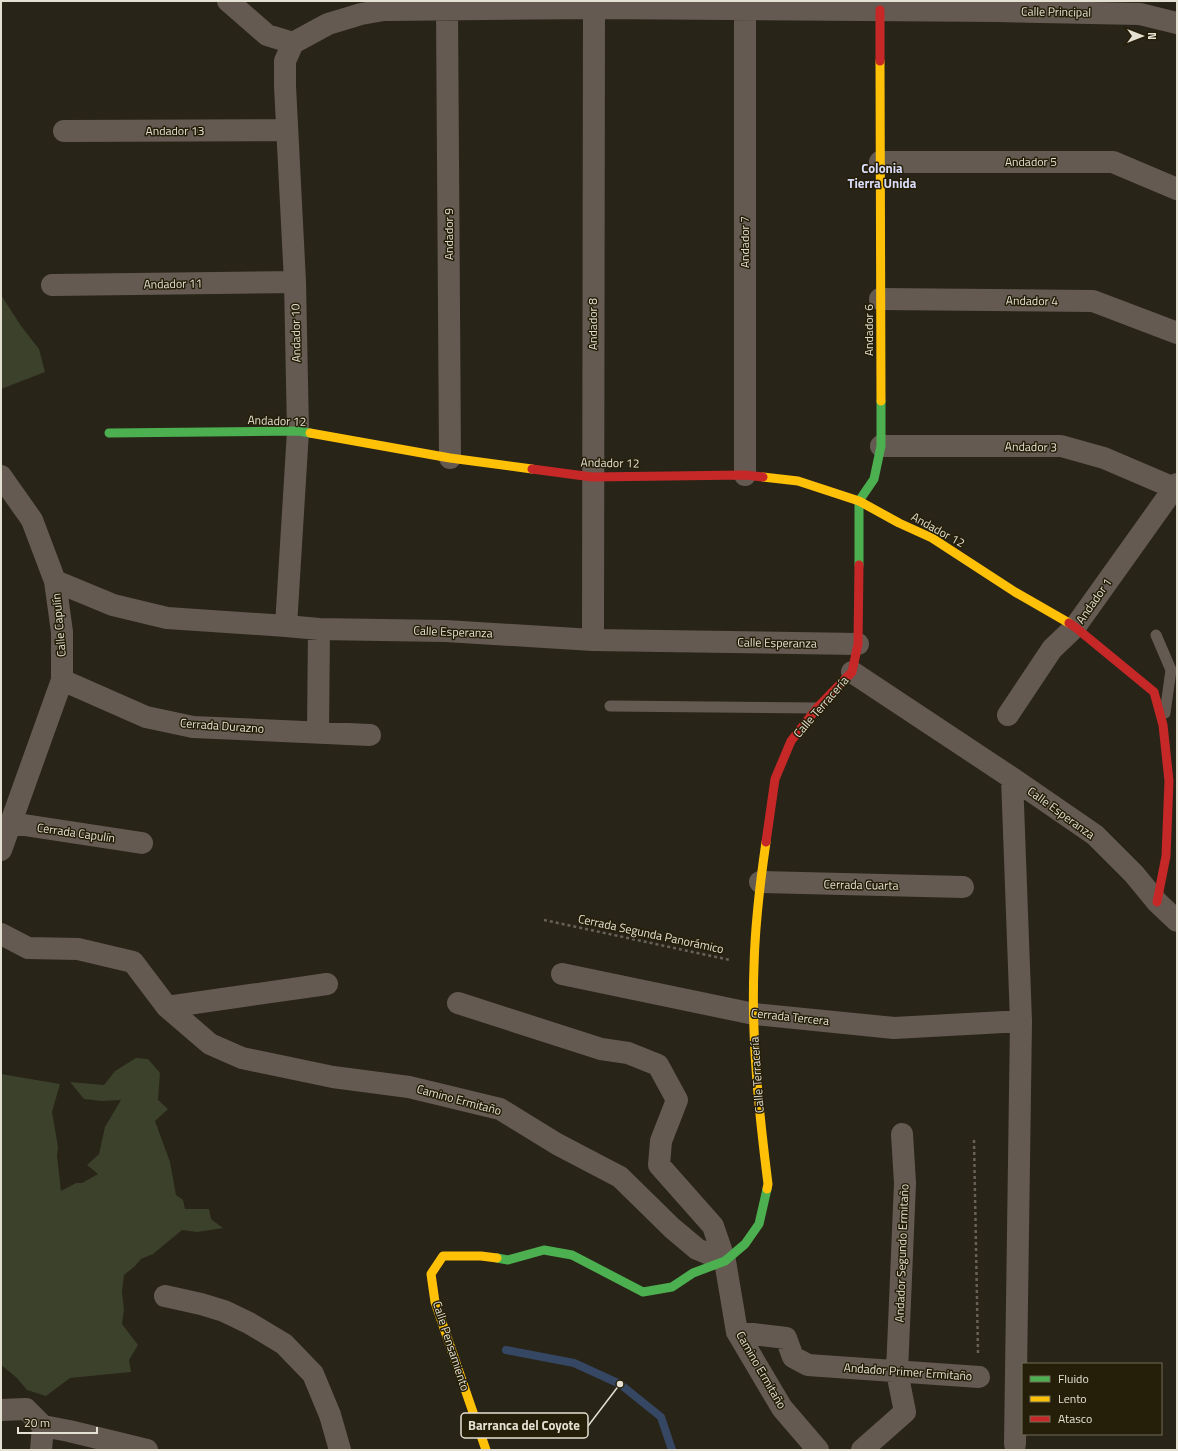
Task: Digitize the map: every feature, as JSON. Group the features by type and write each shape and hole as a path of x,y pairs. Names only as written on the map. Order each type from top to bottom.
{"street":[{"path":"228,1 267,35 293,43"},
{"name":"Calle Principal","path":"293,43 358,7 384,10 594,8 745,9 846,5 880,10 997,6 1140,8 1177,23"},
{"name":"Andador 8","path":"593,640 592,477 594,8"},
{"name":"Andador 7","path":"745,9 745,475"},
{"name":"Andador 9","path":"447,10 450,458"},
{"name":"Andador 6","path":"859,501 874,479 881,446 880,10"},
{"name":"Andador 10","path":"286,626 298,431 295,282 286,130 285,61 293,43"},
{"name":"Andador 13","path":"64,131 286,130"},
{"name":"Andador 5","path":"880,162 1112,162 1177,189"},
{"name":"Andador 11","path":"52,285 295,282"},
{"name":"Andador 4","path":"880,299 1093,301 1177,333"},
{"name":"Andador 12","path":"109,433 298,431 450,458 592,477 745,475 798,481 859,501 899,523 932,538 1015,592 1075,627"},
{"name":"Andador 3","path":"881,446 1061,446 1104,458 1176,486"},
{"name":"Calle Capulín","path":"1,476 32,520 55,581 62,632 62,680 1,850"},
{"name":"Andador 1","path":"1008,715 1052,649 1075,627 1176,486"},
{"path":"858,644 859,501"},
{"name":"Calle Esperanza","path":"55,581 113,605 167,618 319,629 446,631 593,640 858,644"},
{"path":"1075,627 1154,692 1163,725 1169,781 1166,856 1157,902"},
{"path":"318,732 319,629"},
{"name":"Calle Terracería","path":"725,1261 745,1244 759,1224 768,1184 759,1109 754,1014 754,966 760,882 775,779 791,741 817,708 852,672 858,644"},
{"name":"Calle Esperanza","path":"852,672 1095,835 1134,874 1157,902 1177,921"},
{"name":"Cerrada Durazno","path":"62,680 146,717 193,727 370,735"},
{"path":"1012,778 1021,1021 1015,1444"},
{"path":"1169,781 1177,802"},
{"name":"Cerrada Capulín","path":"11,823 142,843"},
{"name":"Cerrada Cuarta","path":"760,882 963,887"},
{"name":"Camino Ermitaño","path":"1,934 28,948 78,949 133,962 167,1007 210,1044 242,1058 333,1077 408,1087 500,1109 557,1144 620,1177 672,1228 697,1248 725,1261 737,1332 782,1408 818,1450"},
{"name":"Cerrada Tercera","path":"562,974 754,1014 894,1028 1021,1021"},
{"path":"167,1007 326,984"},
{"path":"458,1003 601,1049 628,1053 658,1066 677,1100 661,1141 659,1165 713,1226 725,1261"},
{"name":"Andador Segundo Ermitaño","path":"862,1450 905,1412 898,1372 905,1183 902,1134"},
{"name":"Calle Pensamiento","path":"486,1450 435,1302 431,1274 443,1256 481,1256 508,1260 544,1250 572,1255 643,1292 672,1287 693,1272 725,1261"},
{"path":"165,1296 201,1304 224,1312 284,1344 314,1374 330,1415 340,1450"},
{"name":"Andador Primer Ermitaño","path":"737,1332 786,1338 793,1357 808,1365 979,1377"},
{"path":"1,1410 26,1409 43,1426 147,1450"},
{"path":"41,1450 43,1426"}],"lane":[{"path":"1156,635 1171,670 1163,725"},
{"path":"610,706 817,708"}],"path":[{"name":"Cerrada Segunda Panorámico","path":"544,920 754,966"},
{"name":"Andador Primer Ermitaño","path":"974,1140 979,1377"}],"green space":[{"path":"1,295 21,326 39,349 45,372 1,389"},
{"path":"136,1058 148,1059 160,1073 158,1100 168,1109 155,1121 170,1162 176,1195 183,1200 185,1209 209,1209 211,1219 223,1228 197,1232 182,1230 153,1254 141,1259 124,1275 122,1292 124,1310 122,1324 138,1345 129,1360 131,1372 70,1378 46,1396 27,1390 17,1378 1,1365 1,1074 60,1084 52,1112 58,1147 57,1156 61,1191 76,1183 82,1183 98,1174 87,1165 99,1154 105,1127 121,1100 102,1101 84,1099 70,1082 104,1085 115,1071"}],"waterway":[{"path":"506,1350 574,1363 620,1384 661,1417 672,1450"}],"traffic: fast":[{"path":"859,565 859,501 874,479 881,446 881,401"},
{"path":"109,433 298,431 310,433"},
{"path":"497,1258 508,1260 544,1250 572,1255 643,1292 672,1287 693,1273 725,1261 745,1244 759,1224 767,1189"}],"traffic: slow":[{"path":"880,61 881,401"},
{"path":"310,433 450,458 532,469"},
{"path":"763,477 798,481 859,501 899,523 932,538 1015,592 1069,623"},
{"path":"766,842 757,920 753,993 756,1075 768,1184 767,1189"},
{"path":"486,1450 435,1302 431,1274 443,1256 481,1256 497,1258"}],"traffic: jam":[{"path":"880,10 880,61"},
{"path":"532,469 592,477 745,475 763,477"},
{"path":"766,842 775,779 791,741 817,708 852,672 858,644 859,565"},
{"path":"1069,623 1154,692 1163,725 1169,781 1166,856 1157,902"}],"place":[{"name":"Barranca del Coyote","path":"620,1384"}],"district":[{"name":"Colonia Tierra Unida","path":"882,176"}]}
